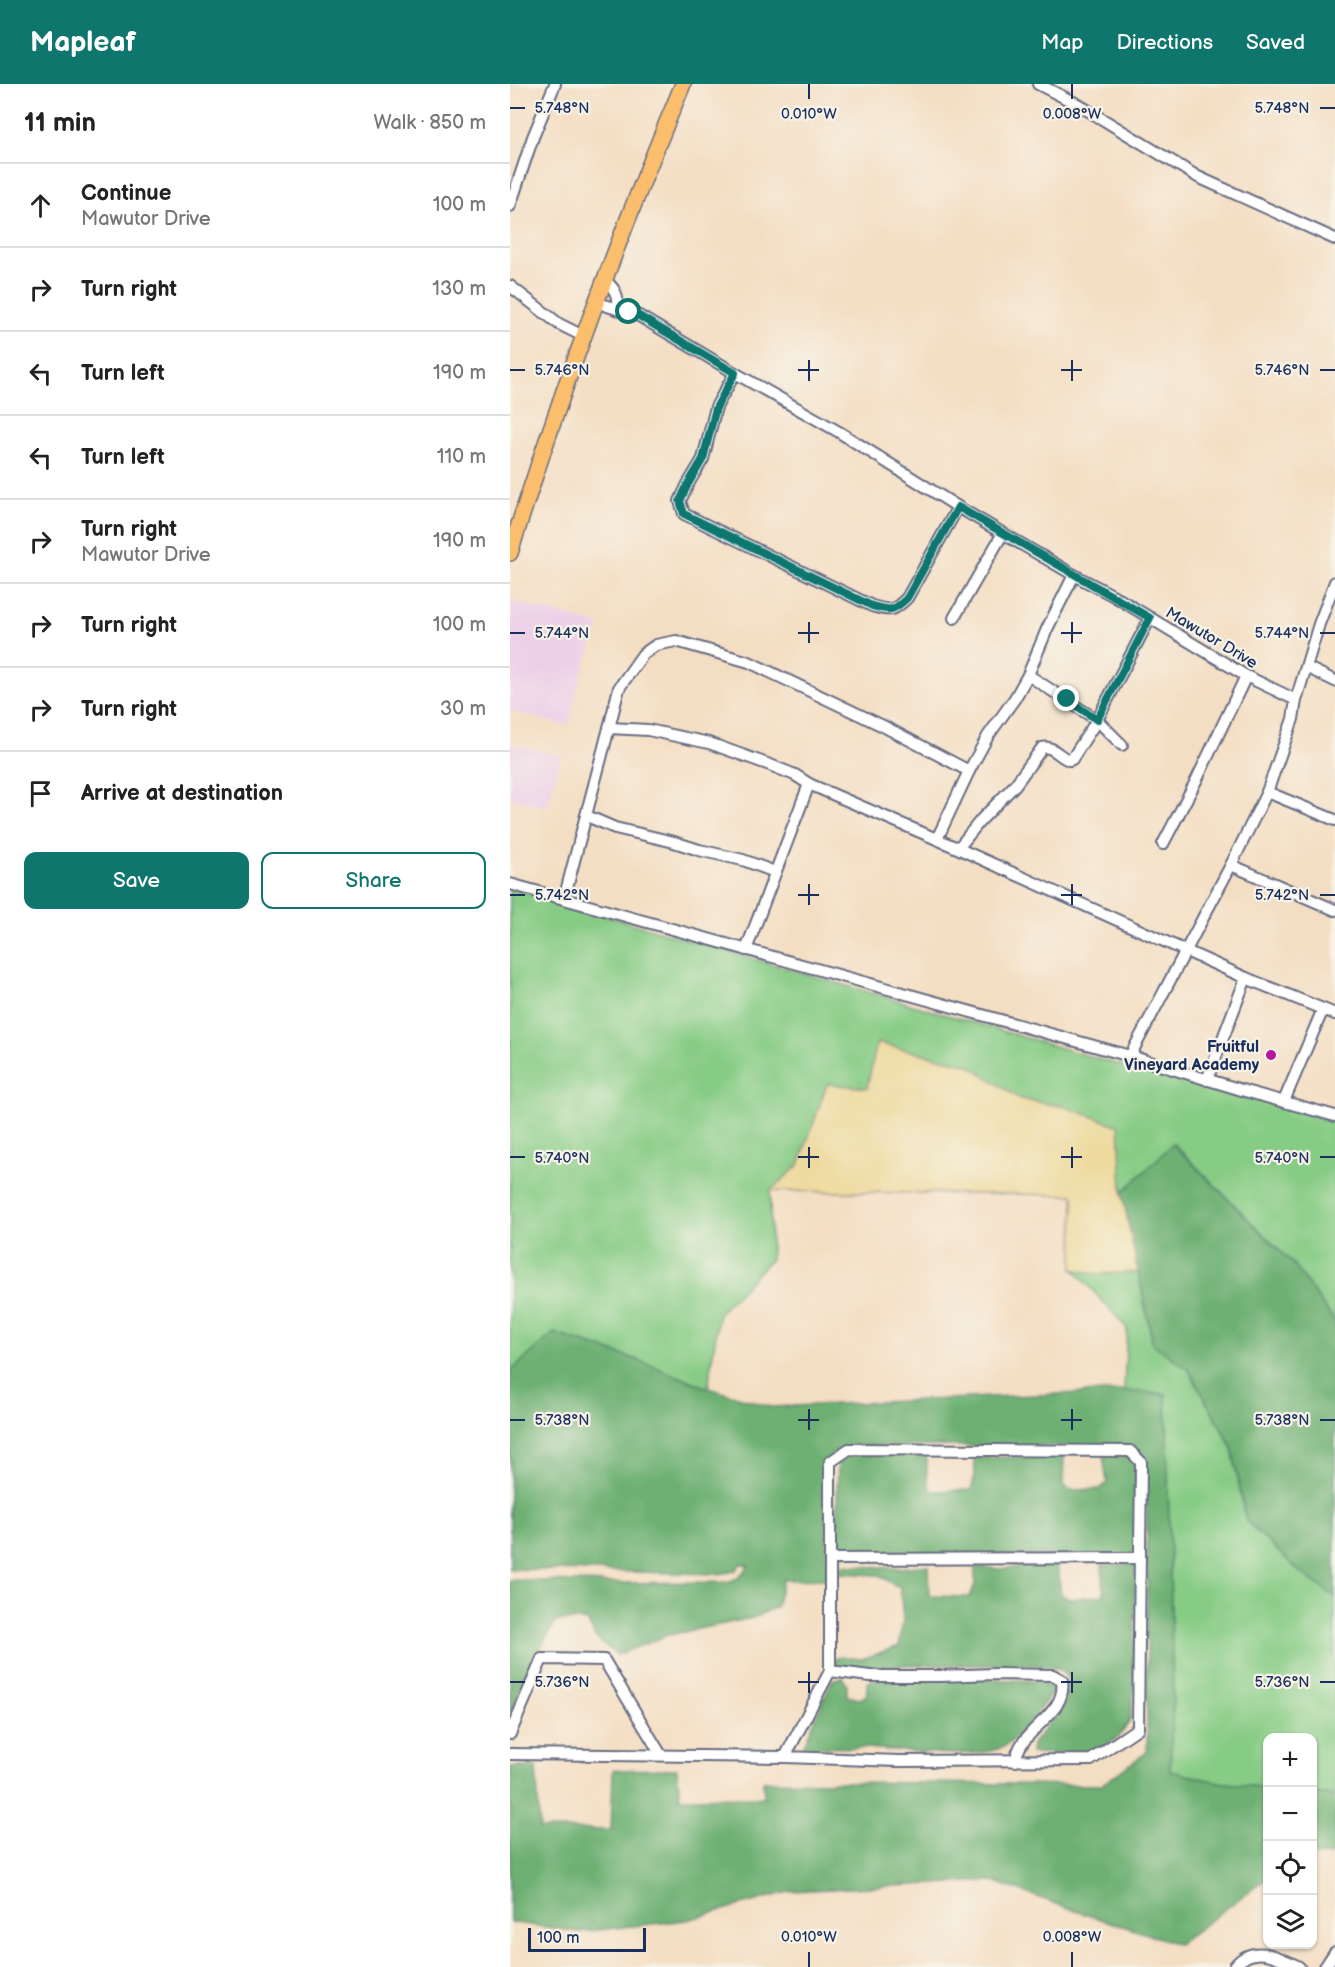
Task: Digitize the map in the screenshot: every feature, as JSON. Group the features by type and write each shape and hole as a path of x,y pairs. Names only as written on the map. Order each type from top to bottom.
{"highway":[{"path":"510,553 603,279 682,84"}],"street":[{"path":"510,206 533,137 555,84"},
{"path":"1038,84 1080,105 1198,177 1335,239"},
{"path":"603,279 617,295 617,309"},
{"path":"510,286 559,324 583,336"},
{"name":"Mawutor Drive","path":"595,302 639,316 839,432 958,507 1246,676 1296,700"},
{"path":"735,373 716,408 703,459 680,501 684,514 872,606 891,610 897,608 907,598 958,507"},
{"path":"954,618 1003,533"},
{"path":"937,839 988,736 1028,675 1047,628 1074,575"},
{"path":"1130,1056 1267,792 1293,719 1296,700 1318,624 1332,602 1335,582"},
{"path":"956,847 960,846 980,821 1015,785 1042,748 1046,746 1069,760 1072,759 1097,720 1150,618"},
{"path":"564,899 619,688 643,654 656,645 676,641 749,662 883,726 969,771"},
{"path":"1306,667 1335,681"},
{"path":"1028,675 1097,720 1122,745"},
{"path":"1163,844 1246,676"},
{"path":"609,728 648,730 709,743 770,765 1246,978 1335,1014"},
{"path":"747,950 809,783"},
{"path":"1267,792 1335,820"},
{"path":"587,816 615,828 743,860 775,872"},
{"path":"1231,865 1335,910"},
{"path":"510,884 1130,1056 1335,1116"},
{"path":"1207,1080 1246,978"},
{"path":"1284,1101 1323,1009"},
{"path":"510,1754 785,1756 899,1761 1091,1760 1138,1728 1141,1462 1130,1451 849,1449 830,1462 830,1671 785,1756"},
{"path":"830,1559 1140,1557"},
{"path":"510,1734 542,1659 604,1660 661,1755"},
{"path":"830,1671 870,1676 1053,1675 1062,1680 1061,1701 1020,1746 1015,1761"},
{"path":"1325,1967 1335,1952"},
{"path":"1234,1967 1246,1955 1256,1954 1278,1957 1299,1967"}],"shaded area":[{"path":"510,601 600,625 580,677 568,726 510,711"},
{"path":"510,744 561,755 547,807 510,798"}],"green space":[{"path":"510,888 1116,1064 1335,1117 1335,1322 1294,1265 1174,1144 1122,1193 1119,1126 1065,1107 1020,1099 969,1065 877,1043 867,1088 827,1084 799,1165 770,1191 771,1259 719,1313 708,1388 632,1358 554,1333 510,1372"},
{"path":"1173,1144 1294,1265 1335,1322 1335,1597 1299,1571 1246,1521 1232,1447 1188,1369 1153,1344 1122,1193"},
{"path":"1073,1269 1098,1274 1138,1272 1153,1344 1188,1369 1232,1448 1246,1521 1299,1571 1335,1597 1335,1796 1317,1794 1317,1733 1263,1733 1263,1788 1218,1782 1170,1772 1173,1699 1166,1394 1124,1391 1127,1328"},
{"path":"554,1333 632,1358 708,1388 771,1407 1124,1391 1166,1394 1173,1699 1170,1771 1218,1782 1263,1788 1263,1881 1178,1944 992,1881 792,1891 687,1920 580,1932 510,1922 510,1767 536,1767 540,1829 611,1830 613,1770 677,1769 680,1798 764,1797 763,1781 1101,1785 1147,1752 1147,1463 1130,1446 851,1446 833,1453 826,1467 827,1579 783,1580 776,1607 753,1618 668,1635 617,1655 595,1637 587,1620 556,1621 523,1678 510,1719 510,1580 610,1583 727,1582 738,1578 749,1566 741,1563 735,1571 719,1574 510,1569 510,1372"},
{"path":"856,1454 923,1456 927,1459 927,1479 931,1491 971,1490 975,1475 974,1458 1064,1456 1063,1484 1070,1490 1100,1489 1107,1483 1103,1456 1128,1457 1136,1466 1138,1553 1133,1555 844,1555 836,1553 838,1461"},
{"path":"1057,1563 1061,1594 1069,1599 1104,1595 1102,1565 1135,1564 1134,1688 1130,1721 1119,1737 1098,1750 1076,1754 1031,1753 1032,1744 1065,1703 1068,1678 1059,1669 1036,1665 910,1665 839,1668 835,1665 836,1658 862,1659 899,1646 903,1619 900,1588 879,1575 840,1573 842,1565 897,1568 928,1565 929,1596 970,1597 975,1584 975,1566 999,1569"},
{"path":"843,1677 847,1686 847,1696 860,1699 867,1695 867,1683 872,1680 1037,1681 1055,1688 1021,1732 1008,1744 997,1749 962,1754 940,1754 867,1748 803,1747 832,1680"},
{"path":"1317,1794 1335,1796 1335,1854 1317,1856"}],"sand":[{"path":"877,1043 969,1065 1020,1099 1065,1107 1119,1126 1122,1193 1138,1272 1098,1274 1073,1269 1074,1195 770,1191 799,1165 827,1084 867,1088"}],"place":[{"name":"Fruitful Vineyard Academy","path":"1271,1055"}],"route":[{"path":"629,312 735,373 716,408 703,459 680,501 684,514 872,606 891,610 897,608 907,598 958,507 1150,618 1097,720 1067,699"}]}
